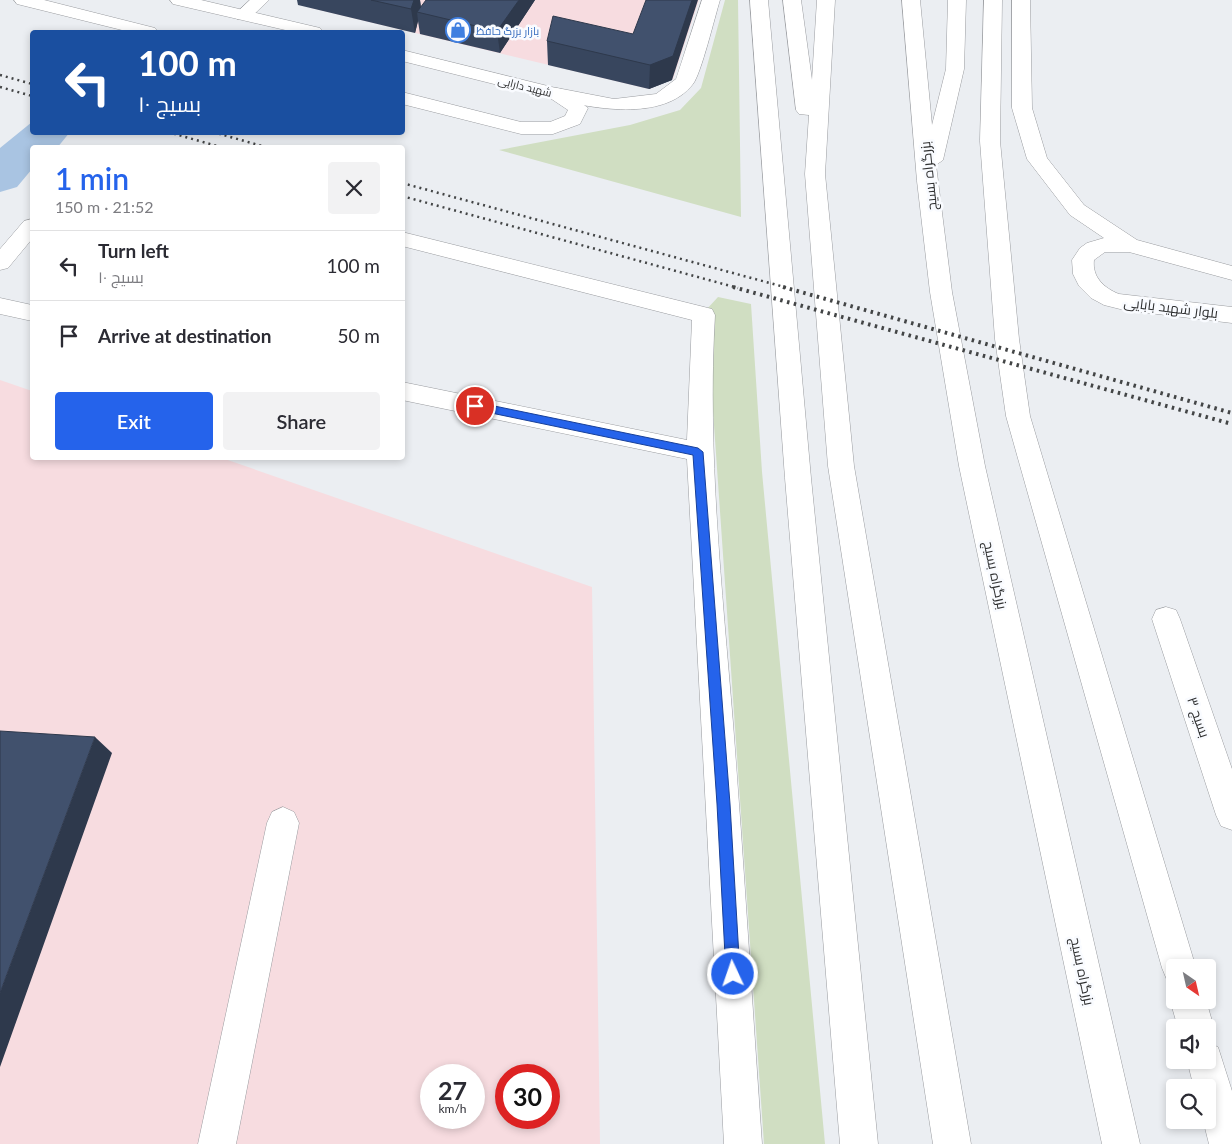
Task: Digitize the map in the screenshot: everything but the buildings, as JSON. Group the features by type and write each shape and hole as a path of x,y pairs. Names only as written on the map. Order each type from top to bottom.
{"main road":[{"path":"23,0 141,30"},
{"path":"179,0 306,30"},
{"path":"243,15 260,0"},
{"path":"557,94 614,105 661,99 685,82 711,0"},
{"path":"759,0 798,478 859,1144"},
{"path":"792,0 814,174 841,466 952,1144"},
{"path":"814,174 826,0"},
{"name":"بزرگراه بسیج","path":"911,0 928,181 941,292 972,466 1121,1144"},
{"path":"928,181 955,69 957,0"},
{"path":"993,0 990,141 1007,339 1018,416 1176,959"},
{"path":"1020,0 1022,108 1037,159 1077,210 1130,245"},
{"name":"شهید دارایی","path":"405,56 557,94 578,108 573,120 553,128 521,128 405,99"},
{"path":"0,263 30,228"},
{"path":"405,240 704,315 700,359 698,452 723,794 743,1144"},
{"name":"بلوار شهید بابایی","path":"1232,273 1130,245 1112,244 1097,247 1086,254 1081,264 1083,275 1092,287 1107,297 1124,302 1232,315"},
{"path":"0,306 30,313"},
{"path":"405,392 698,452"},
{"name":"بسیج ۳","path":"1166,620 1232,815"},
{"path":"217,1144 282,824"},
{"path":"1207,1069 1228,1144"}],"shaded area":[{"name":"بازار بزرگ حافظ","path":"308,0 699,0 673,79 649,89 311,8"},
{"path":"0,380 30,390 30,460 228,460 592,587 600,1144 0,1144"}],"green space":[{"path":"725,0 738,0 741,217 499,150 630,125 680,110 701,88"},
{"path":"718,297 751,304 762,472 825,1144 764,1144 706,310"}],"waterway":[{"path":"32,145 44,135"},
{"path":"0,177 30,147"}],"railway":[{"path":"0,75 30,83"},
{"path":"0,87 30,95"},
{"path":"178,135 214,145"},
{"path":"224,135 258,145"},
{"path":"405,184 788,288"},
{"path":"405,197 738,288"},
{"path":"733,287 1232,424"},
{"path":"783,287 1232,413"}],"place":[{"name":"بازار بزرگ حافظ","path":"458,30"}],"route":[{"path":"475,406 698,452 724,804 733,974"}]}
